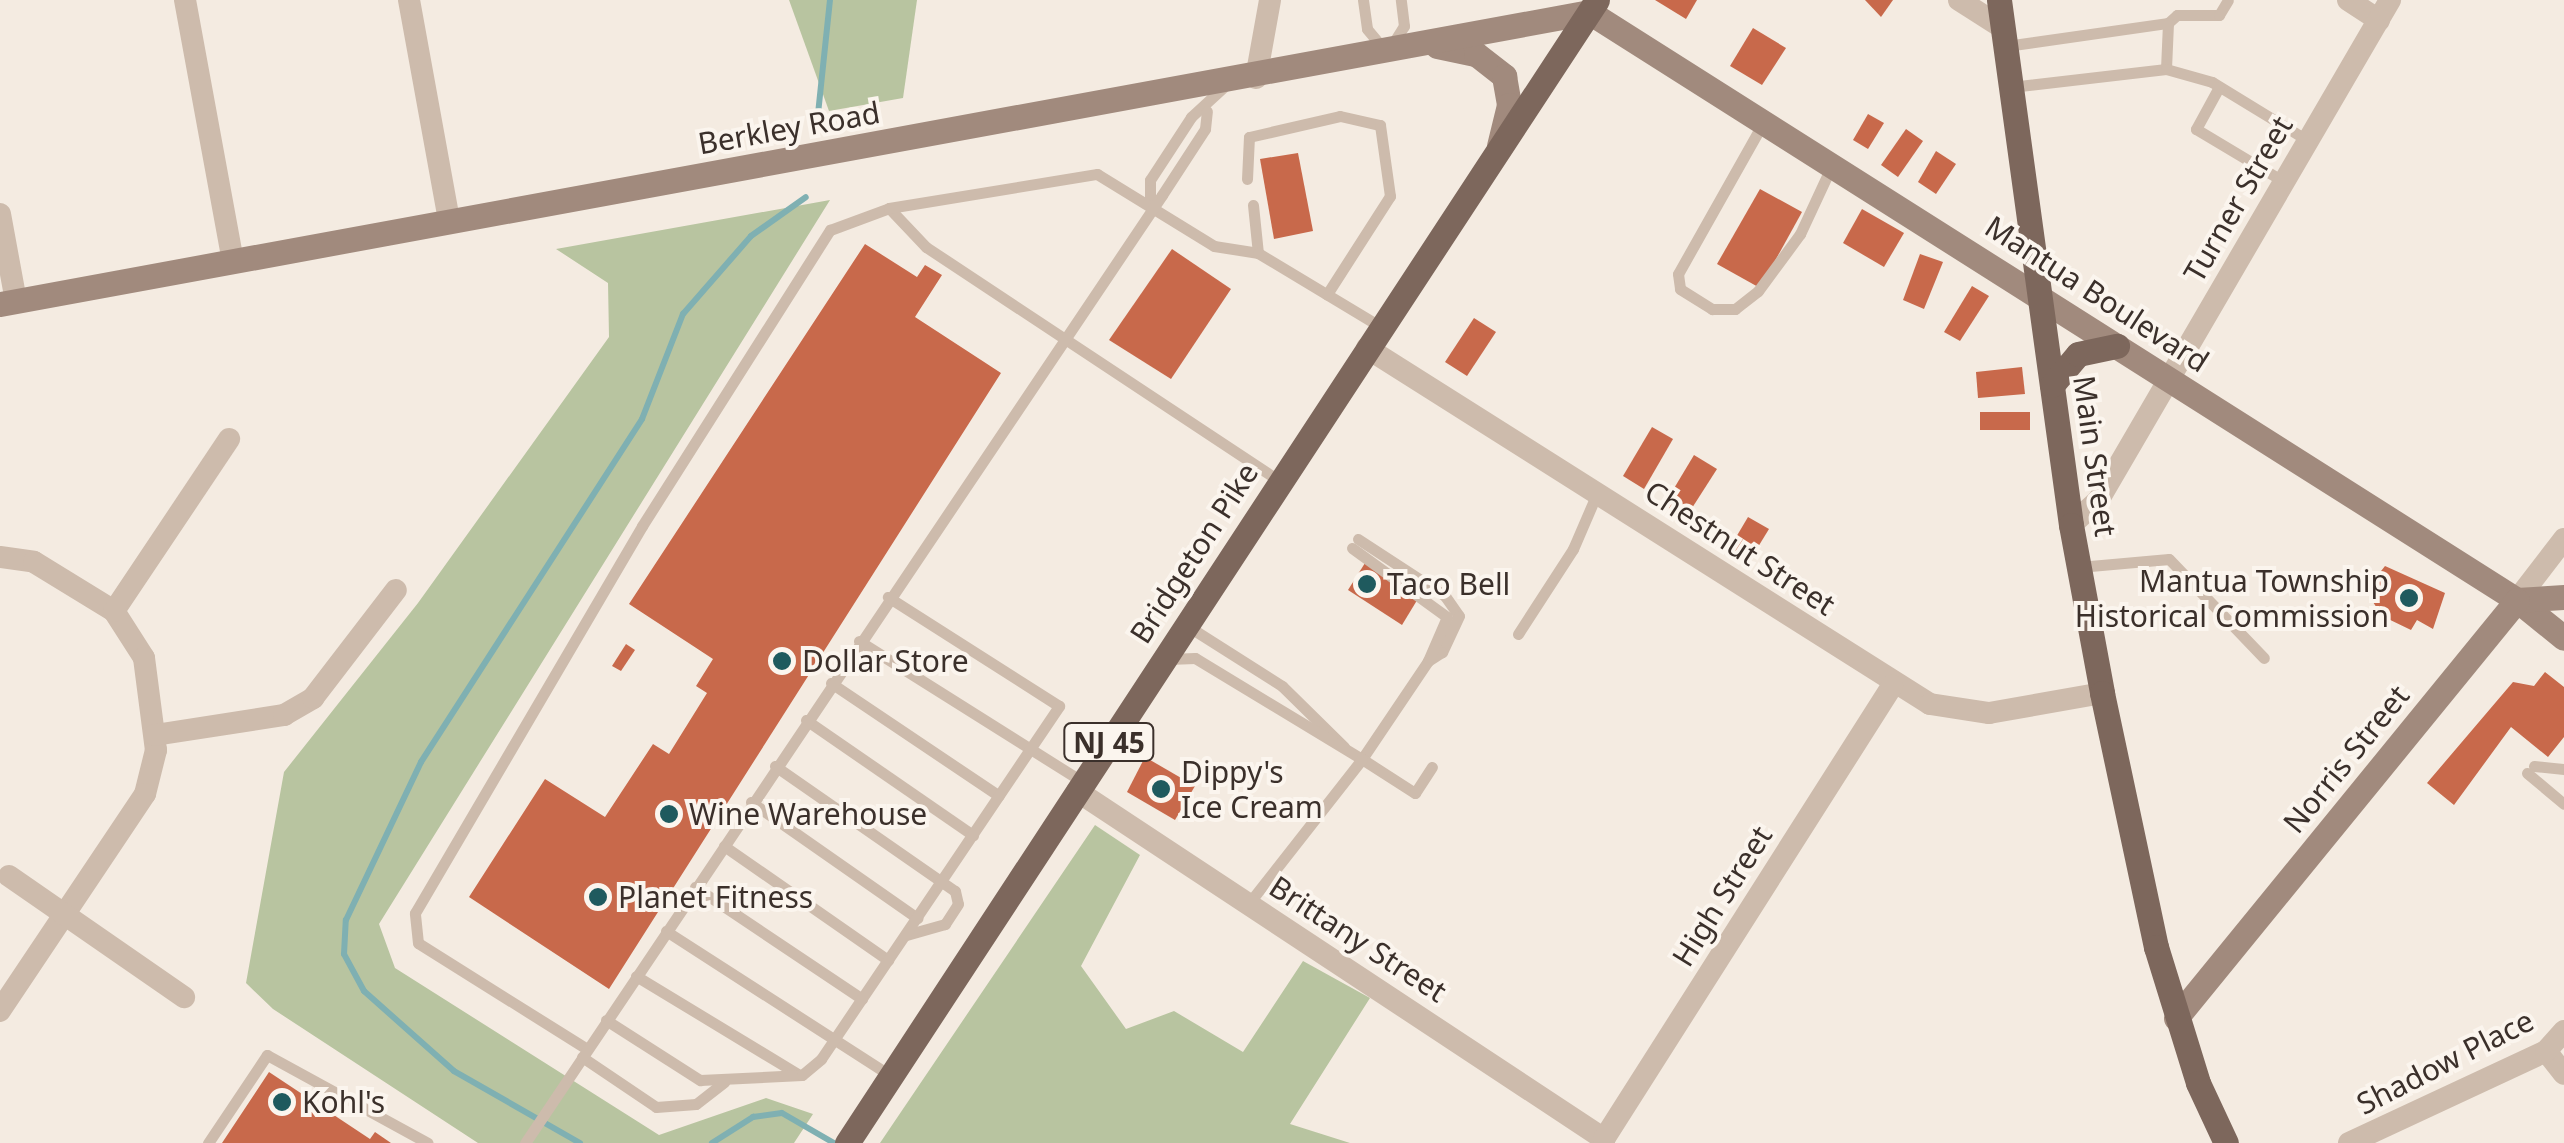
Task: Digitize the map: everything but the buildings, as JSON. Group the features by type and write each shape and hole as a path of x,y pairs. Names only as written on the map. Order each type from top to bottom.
{"main road":[{"name":"Main Street","path":"1999,0 2071,525 2102,693 2176,1018 2226,1143"},
{"name":"Bridgeton Pike","path":"847,1143 1593,6"},
{"path":"2052,385 2078,354 2117,346"}],"street":[{"path":"186,0 233,262"},
{"path":"408,0 449,220"},
{"path":"1256,78 1272,0"},
{"path":"1959,0 2005,37"},
{"path":"2348,0 2384,10"},
{"name":"Berkley Road","path":"8,303 449,220 1256,78 1593,6"},
{"name":"Mantua Boulevard","path":"1593,6 2517,600 2564,638"},
{"name":"Turner Street","path":"2071,525 2098,501 2384,10"},
{"path":"1427,44 1476,54 1504,76 1509,105 1499,146"},
{"path":"0,214 8,303"},
{"name":"Chestnut Street","path":"1374,338 1892,686 1964,715 2102,693"},
{"path":"114,612 229,439"},
{"name":"Norris Street","path":"2176,1018 2564,539"},
{"path":"0,556 34,562 114,612 144,658 154,735 145,794 0,1011"},
{"path":"154,735 298,707 396,590"},
{"path":"2517,600 2564,597"},
{"name":"High Street","path":"1604,1139 1892,686"},
{"name":"Brittany Street","path":"1080,786 1604,1139"},
{"path":"9,876 184,997"},
{"name":"Shadow Place","path":"2350,1143 2546,1052 2564,1031"},
{"path":"2546,1052 2564,1074"}],"lane":[{"path":"1363,0 1367,29 1387,52 1404,26 1400,0"},
{"path":"2005,37 2168,23 2177,15 2219,15 2228,0"},
{"path":"2166,68 2168,23"},
{"path":"2012,87 2166,68 2219,86 2307,140"},
{"path":"1150,203 1150,180 1191,117 1207,110 1228,83"},
{"path":"2219,86 2196,128 2283,181"},
{"path":"525,1143 1150,203 1205,129 1207,110"},
{"path":"1247,178 1249,138 1340,116 1380,125 1394,180 1390,196 1327,294"},
{"path":"1766,120 1678,274 1680,289 1712,310 1735,310 1758,292 1800,234 1833,163"},
{"path":"724,1082 696,1104 656,1107 584,1053 418,943 414,913 818,245 849,217 1097,174 1150,203 1214,246 1258,252 1327,294 1374,338"},
{"path":"1253,205 1258,252"},
{"path":"889,208 926,246 1280,481"},
{"path":"1518,634 1572,549 1598,491"},
{"path":"1249,903 1362,759 1428,662 1457,630 1454,605 1355,543"},
{"path":"2079,566 2169,558 2264,658"},
{"path":"606,1020 700,1080 724,1082 802,1075 862,1000 1060,706 888,597"},
{"path":"1186,625 1282,686 1344,747"},
{"path":"859,641 1030,749 1080,786"},
{"path":"1164,659 1195,658 1415,793 1432,767"},
{"path":"831,683 998,796"},
{"path":"806,720 972,835"},
{"path":"775,766 943,877 958,898 945,924 906,935"},
{"path":"2564,769 2530,769 2564,804"},
{"path":"751,802 917,918"},
{"path":"724,846 888,960"},
{"path":"695,886 862,1000"},
{"path":"666,931 891,1076"},
{"path":"636,976 715,1030 802,1075"},
{"path":"208,1143 267,1055 428,1143"}],"green space":[{"path":"789,0 917,0 903,98 829,111"},
{"path":"830,200 379,924 395,968 659,1135 766,1098 813,1114 794,1143 478,1143 273,1009 246,983 284,772 418,603 609,337 608,283 556,249"},
{"path":"1095,825 1140,855 1081,966 1126,1029 1174,1011 1243,1052 1303,961 1370,998 1290,1124 1350,1143 880,1143"}],"waterway":[{"path":"816,133 830,0"},
{"path":"580,1143 454,1071 364,991 344,954 346,920 421,762 642,419 683,314 751,236 806,197"},
{"path":"712,1143 753,1117 782,1113 834,1143"}],"place":[{"name":"Taco Bell","path":"1367,584"},
{"name":"Mantua Township Historical Commission","path":"2409,598"},
{"name":"Dollar Store","path":"782,661"},
{"name":"Dippy's Ice Cream","path":"1161,789"},
{"name":"Wine Warehouse","path":"669,814"},
{"name":"Planet Fitness","path":"598,897"},
{"name":"Kohl's","path":"282,1102"}]}
